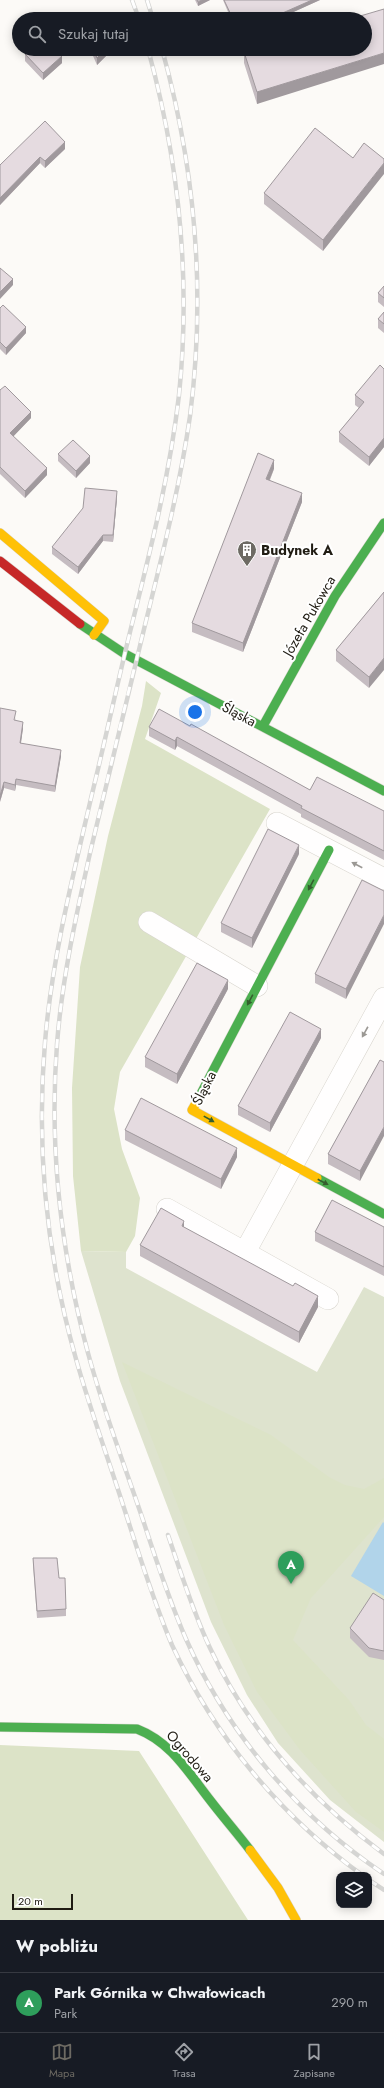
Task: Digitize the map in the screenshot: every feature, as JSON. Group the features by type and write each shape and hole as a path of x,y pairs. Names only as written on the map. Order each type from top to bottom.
{"street":[{"name":"Józefa Pukowca","path":"263,726 335,596 384,523"},
{"path":"0,533 104,621 94,635"},
{"name":"Śląska","path":"0,561 94,635 125,654 384,791"},
{"path":"277,823 384,879"},
{"name":"Śląska","path":"329,850 192,1110 384,1214"},
{"path":"149,922 257,986"},
{"path":"245,1252 384,998"},
{"path":"167,1209 328,1299"},
{"name":"Ogrodowa","path":"0,1727 137,1728 153,1735 176,1758 252,1849 270,1874 296,1920"}],"green space":[{"path":"146,681 161,693 145,739 270,809 120,1072 114,1109 122,1149 140,1198 135,1236 126,1252 81,1251 73,1176 72,1088 80,967 108,836 142,706"},
{"path":"81,1251 126,1252 126,1268 317,1372 364,1287 384,1297 384,1842 330,1800 278,1743 247,1695 211,1622 120,1381"},
{"path":"122,1362 271,1435 329,1477 345,1485 364,1489 384,1478 384,1517 311,1598 293,1640 349,1700 366,1725 384,1739 384,1832 356,1812 300,1750 257,1692 224,1625"},
{"path":"0,1745 139,1751 248,1920 0,1920"}],"water":[{"path":"383,1522 384,1523 384,1596 351,1576"}],"building":[{"path":"224,0 312,0 285,12 230,12"},
{"path":"384,9 384,53 257,92 245,56 372,56 372,13"},
{"path":"27,56 62,56 43,73"},
{"path":"45,121 65,142 45,161 40,157 0,198 0,165"},
{"path":"315,128 353,158 364,143 384,159 384,163 323,240 264,193"},
{"path":"0,268 13,279 0,292"},
{"path":"384,286 384,298 378,293"},
{"path":"3,305 26,327 6,348 0,342 0,308"},
{"path":"384,312 384,324 378,319"},
{"path":"380,365 384,369 384,438 369,457 339,432 364,402 355,395"},
{"path":"5,386 31,412 10,433 47,468 25,491 0,467 0,390"},
{"path":"73,440 90,456 76,471 58,454"},
{"name":"Budynek A","path":"258,453 274,460 266,479 302,493 243,643 192,623"},
{"path":"85,488 117,491 113,535 103,535 78,567 52,547 83,508"},
{"path":"384,592 384,658 369,677 336,650"},
{"path":"0,708 16,711 14,720 23,722 20,743 61,750 55,786 16,779 15,785 4,782 0,796"},
{"path":"159,709 190,726 191,724 310,790 317,777 384,811 384,851 301,808 302,806 177,737 175,741 149,727"},
{"path":"268,829 299,845 252,938 221,923"},
{"path":"362,880 384,891 384,915 346,989 315,974"},
{"path":"197,963 228,980 177,1074 145,1057"},
{"path":"290,1012 321,1029 270,1123 238,1106"},
{"path":"380,1060 384,1062 384,1127 360,1171 328,1154"},
{"path":"141,1098 237,1148 221,1179 125,1130"},
{"path":"332,1200 384,1227 384,1267 315,1232"},
{"path":"161,1208 184,1221 182,1226 293,1286 295,1283 318,1296 299,1332 140,1245"},
{"path":"33,1558 57,1558 59,1578 65,1578 66,1609 37,1611"},
{"path":"373,1593 384,1600 384,1651 369,1648 350,1628"}],"railway":[{"path":"132,0 136,12"},
{"path":"147,0 151,12"},
{"path":"150,56 168,134 180,221 184,308 179,395 171,453 159,510 58,948 48,1011 43,1082 42,1122 46,1202 58,1281 76,1359 146,1577 172,1645 189,1679 208,1711 252,1772 304,1827 332,1852 358,1872"},
{"path":"164,56 183,139 190,185 197,277 195,370 190,416 176,495 90,853 62,996 55,1083 56,1161 59,1200 71,1277 94,1374 163,1580 186,1639 203,1674 223,1708 244,1740 268,1770 323,1826 384,1874"},
{"path":"168,1535 198,1620 210,1648 243,1708 284,1762 307,1787 357,1833 384,1854"},
{"path":"372,1882 384,1890"}],"traffic: fast":[{"path":"263,726 335,596 384,523"},
{"path":"80,624 125,654 384,791"},
{"path":"196,1103 329,850"},
{"path":"317,1178 384,1214"},
{"path":"0,1727 137,1729 160,1742 178,1759 250,1850"}],"traffic: slow":[{"path":"0,533 104,621 94,635"},
{"path":"196,1103 192,1110 317,1178"},
{"path":"250,1850 278,1888 296,1920"}],"traffic: jam":[{"path":"0,561 80,624"}],"place":[{"name":"Budynek A","path":"247,567"},
{"name":"Park Górnika w Chwałowicach","path":"291,1584"}]}
